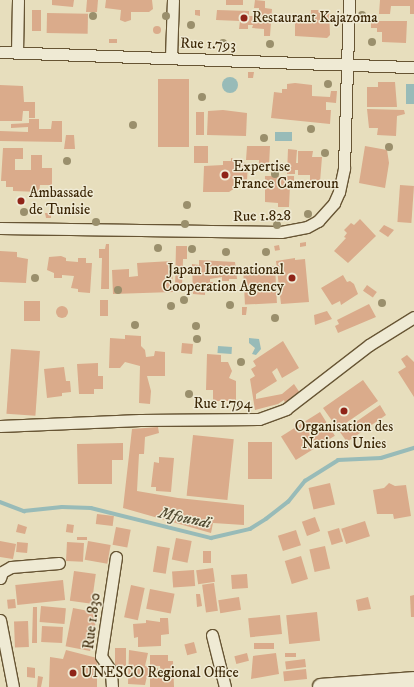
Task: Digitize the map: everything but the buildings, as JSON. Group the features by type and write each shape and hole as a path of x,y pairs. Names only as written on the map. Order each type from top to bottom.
{"street":[{"path":"17,52 18,0"},
{"path":"171,57 173,0"},
{"name":"Rue 1.828","path":"0,228 281,232 307,227 327,212 339,192 344,168 349,0"},
{"name":"Rue 1.793","path":"0,52 414,67"},
{"name":"Rue 1.794","path":"0,426 140,420 259,419 286,409 369,345 414,317"},
{"name":"Rue 1.830","path":"112,687 111,671 101,656 116,557"},
{"path":"0,578 2,572 10,567 59,563"},
{"path":"0,620 13,687"},
{"path":"212,635 225,687"},
{"path":"321,687 411,682"}],"water":[{"path":"230,77 236,79 238,85 236,91 230,93 224,91 222,85 224,79"},
{"path":"406,84 414,84 414,104 406,104"},
{"path":"275,132 292,132 292,141 275,141"},
{"path":"249,338 259,339 261,349 256,355 252,354 255,348 249,343"},
{"path":"218,346 232,347 231,354 218,353"}],"waterway":[{"name":"Mfoundi","path":"0,502 24,511 62,507 91,508 211,538 250,529 288,502 305,481 338,460 381,458 414,448"}],"place":[{"name":"Restaurant Kajazoma","path":"244,18"},
{"name":"Expertise France Cameroun","path":"225,175"},
{"name":"Ambassade de Tunisie","path":"21,201"},
{"name":"Japan International Cooperation Agency","path":"292,278"},
{"name":"Organisation des Nations Unies","path":"344,411"},
{"name":"UNESCO Regional Office","path":"73,673"}]}
